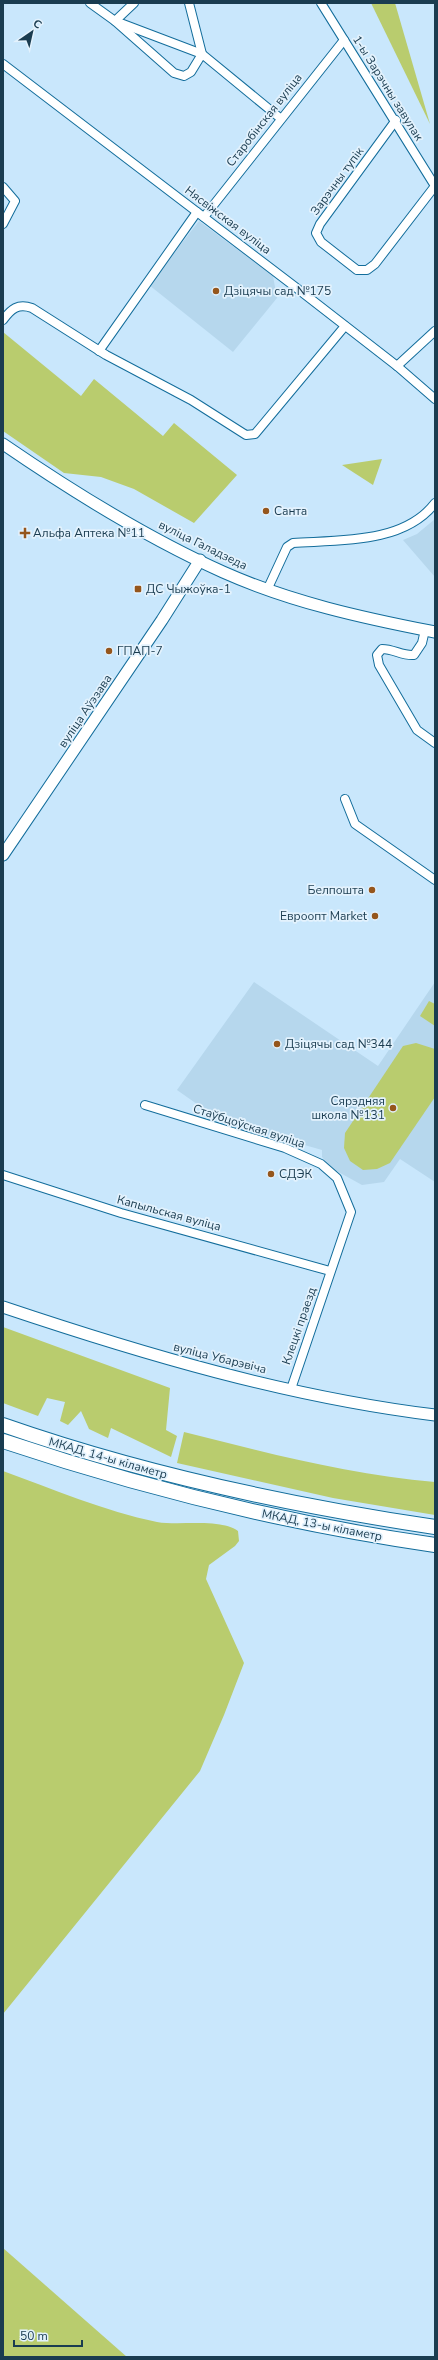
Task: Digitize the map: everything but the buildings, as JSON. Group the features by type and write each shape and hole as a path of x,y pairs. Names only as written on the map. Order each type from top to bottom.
{"highway":[{"name":"МКАД, 14-ы кіламетр","path":"3,1425 127,1465 214,1486"},
{"name":"МКАД, 14-ы кіламетр","path":"3,1441 125,1479 210,1501"},
{"name":"МКАД, 13-ы кіламетр","path":"214,1486 285,1502 435,1527"},
{"name":"МКАД, 13-ы кіламетр","path":"210,1501 395,1539 435,1545"}],"main road":[{"name":"вуліца Галадзеда","path":"3,444 97,505 223,572 341,612 430,631"},
{"name":"вуліца Аўэзава","path":"3,855 200,560"},
{"name":"вуліца Убарэвіча","path":"3,1307 128,1347 290,1389 367,1406 435,1415"}],"street":[{"path":"90,3 115,21 174,73 184,76 191,72 202,54 189,3"},
{"path":"115,21 134,3"},
{"name":"1-ы Зарэчны завулак","path":"321,3 396,120 435,186"},
{"path":"115,21 202,54 280,118"},
{"name":"Старобінская вуліца","path":"98,351 200,214 344,40"},
{"name":"Нясвіжская вуліца","path":"3,64 397,366 435,399"},
{"name":"Зарэчны тупік","path":"396,120 320,224 316,233 321,242 357,270 367,270 375,264 435,186"},
{"path":"3,187 15,201 3,224"},
{"path":"3,320 16,306 23,304 98,351 191,400 246,434 252,436 345,326"},
{"path":"397,366 435,331"},
{"path":"268,588 287,547 293,543 381,534 417,520 435,503"},
{"path":"430,631 414,655 406,656 389,649 382,649 377,655 379,665 417,730 435,742"},
{"path":"345,799 355,824 374,839 435,880"},
{"name":"Стаўбцоўская вуліца","path":"145,1105 285,1148 321,1164 336,1178 351,1212 330,1271"},
{"name":"Капыльская вуліца","path":"3,1175 121,1213 330,1271"},
{"name":"Клецкі праезд","path":"290,1389 330,1271"}],"shaded area":[{"name":"Дзіцячы сад №175","path":"199,221 273,276 277,298 233,352 149,285"},
{"path":"435,519 435,577 403,540 417,534"},
{"name":"Дзіцячы сад №344","path":"254,982 378,1066 435,982 435,1182 400,1159 384,1182 362,1185 333,1169 322,1157 322,1150 221,1121 177,1090"}],"green space":[{"path":"371,3 395,3 430,124"},
{"path":"3,332 81,396 94,379 163,436 174,423 237,475 194,523 134,489 101,477 64,473 3,431"},
{"path":"382,459 373,485 342,465"},
{"path":"429,1001 435,1004 435,1026 420,1016"},
{"path":"416,1043 435,1049 435,1097 390,1163 377,1169 363,1170 350,1161 344,1148 345,1133 403,1046"},
{"path":"3,1327 170,1388 166,1430 177,1436 171,1457 111,1428 108,1438 89,1429 81,1411 68,1425 60,1421 65,1402 47,1398 38,1416 3,1403"},
{"path":"184,1432 340,1469 403,1479 435,1482 435,1515 333,1498 177,1463"},
{"path":"3,1471 79,1499 137,1517 166,1523 210,1523 230,1527 238,1531 239,1541 235,1546 209,1565 206,1579 244,1663 200,1771 3,2014"},
{"path":"3,2248 127,2357 3,2357"}],"place":[{"name":"Дзіцячы сад №175","path":"216,291"},
{"name":"Санта","path":"266,511"},
{"name":"Альфа Аптека №11","path":"25,533"},
{"name":"ДС Чыжоўка-1","path":"138,589"},
{"name":"ГПАП-7","path":"109,651"},
{"name":"Белпошта","path":"372,890"},
{"name":"Евроопт Market","path":"375,916"},
{"name":"Дзіцячы сад №344","path":"277,1044"},
{"name":"Сярэдняя школа №131","path":"393,1108"},
{"name":"СДЭК","path":"271,1174"}]}
